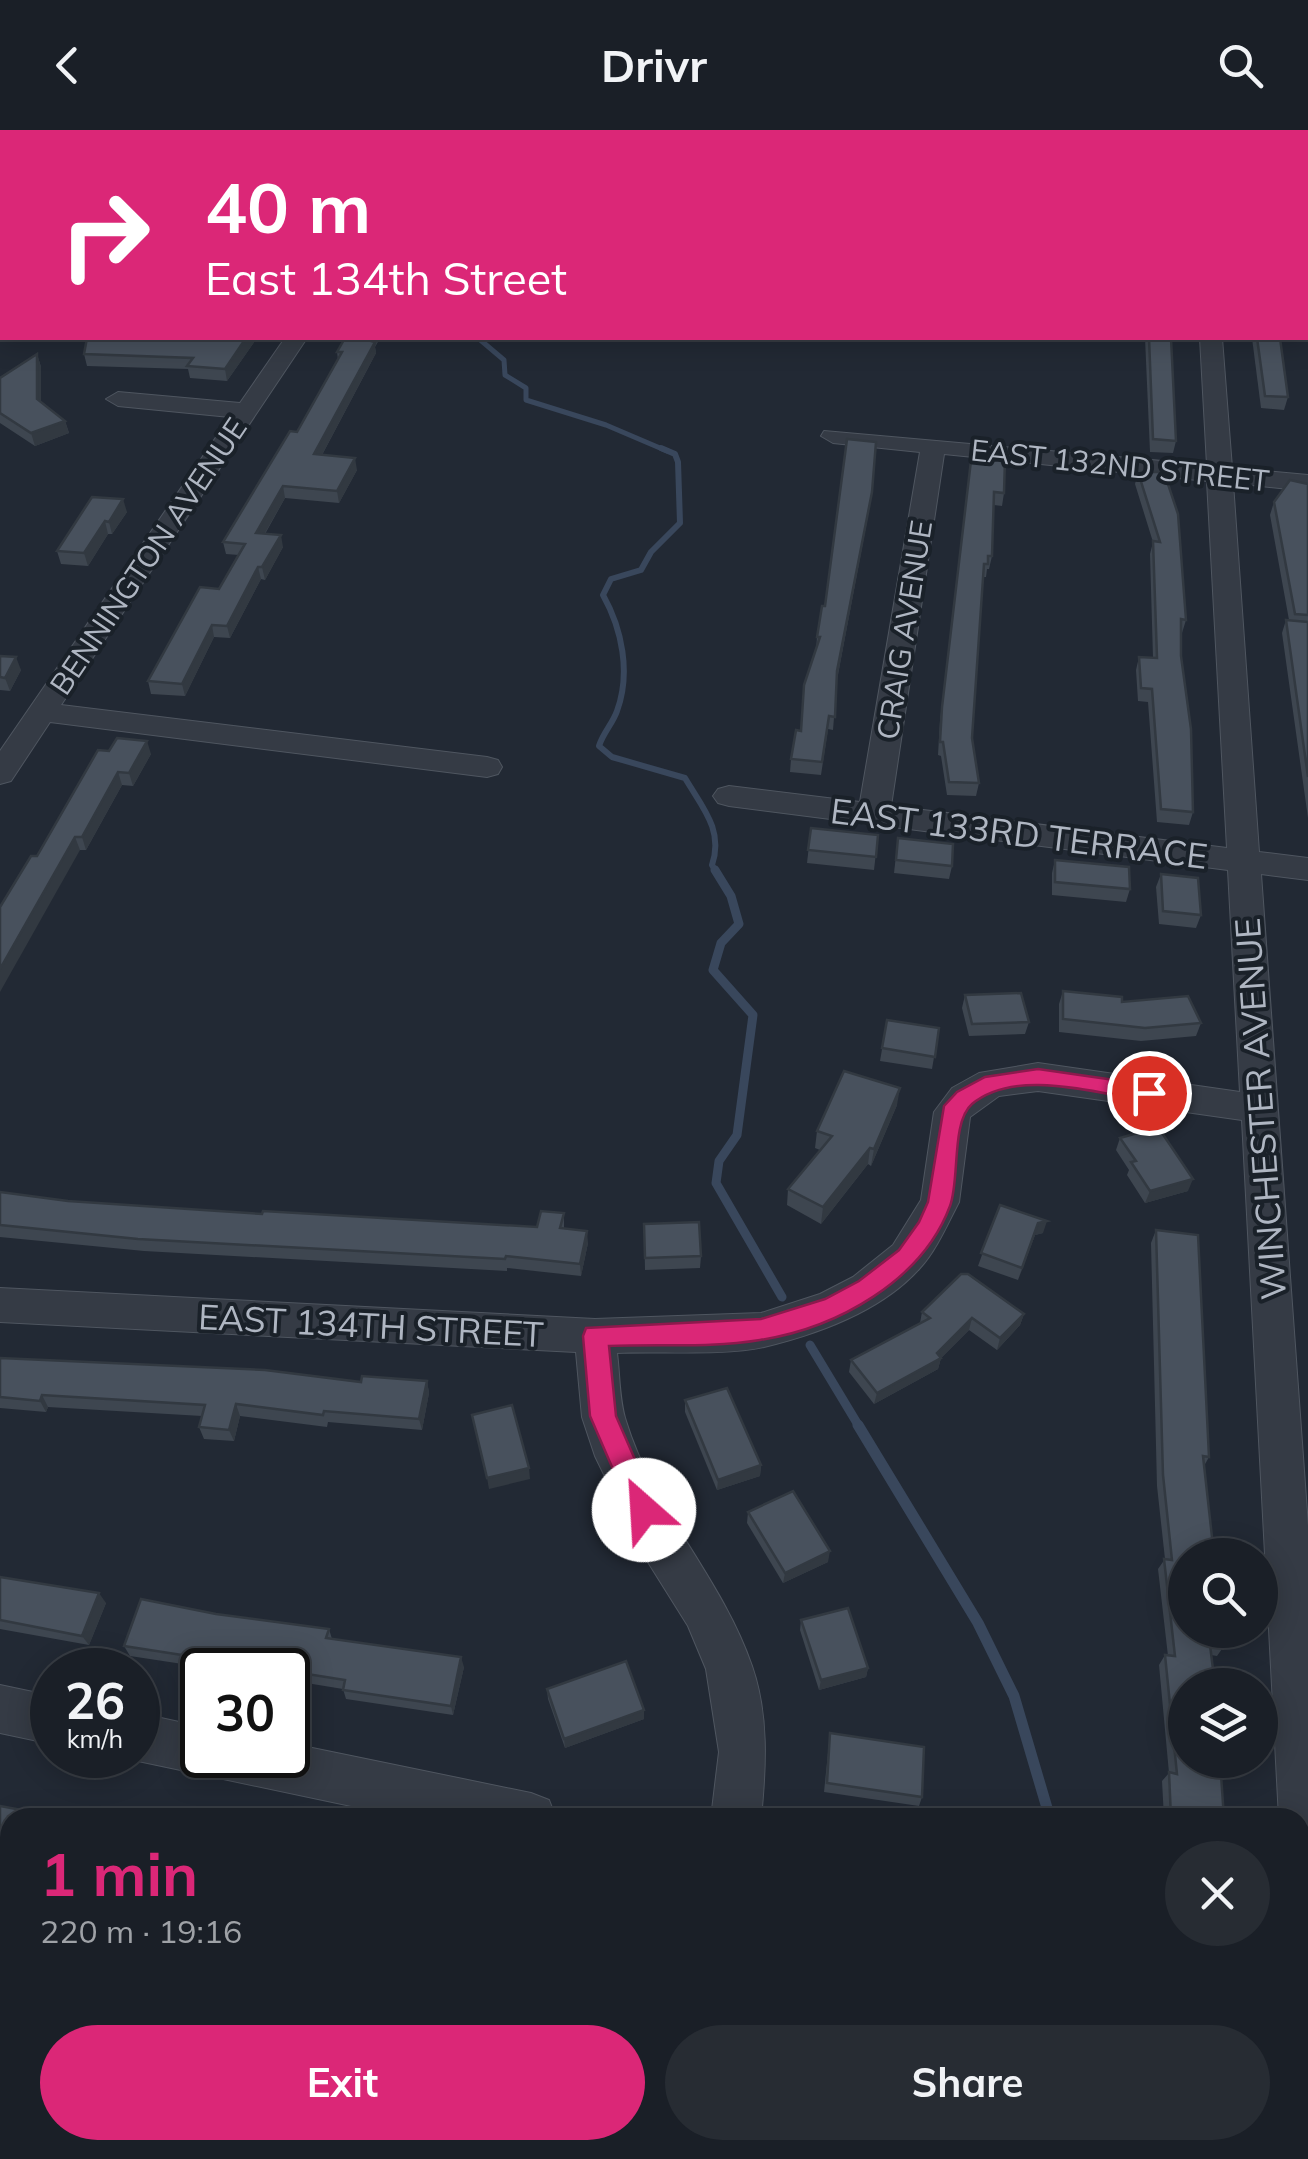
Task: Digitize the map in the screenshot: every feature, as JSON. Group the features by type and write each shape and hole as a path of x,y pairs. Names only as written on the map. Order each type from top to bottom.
{"street":[{"name":"BENNINGTON AVENUE","path":"0,774 10,743 42,712 295,340"},
{"name":"WINCHESTER AVENUE","path":"1211,340 1303,1808"},
{"path":"118,399 245,411"},
{"name":"EAST 132ND STREET","path":"832,436 1308,484"},
{"name":"CRAIG AVENUE","path":"874,814 933,446"},
{"path":"42,712 488,766"},
{"name":"EAST 133RD TERRACE","path":"729,796 1308,869"},
{"name":"EAST 134TH STREET","path":"0,1306 595,1336 761,1330 832,1308 867,1288 908,1256 940,1202 952,1112 965,1098 992,1083 1038,1077 1260,1108"},
{"path":"595,1336 603,1416 617,1456 657,1536 704,1611 730,1669 744,1752 737,1808"},
{"path":"0,1710 30,1716"},
{"path":"310,1773 482,1808"}],"building":[{"path":"87,340 245,340 225,369 187,366 193,358 84,354"},
{"path":"344,340 375,342 314,454 355,458 337,491 283,486 256,533 281,535 262,567 258,567 227,626 212,625 182,684 148,681 200,587 219,589 245,544 223,542 290,431 297,432 342,352 337,352"},
{"path":"1149,340 1171,340 1176,441 1153,439"},
{"path":"1257,340 1280,340 1288,397 1265,396"},
{"path":"37,354 37,399 65,421 31,433 0,413 0,378"},
{"path":"847,439 876,442 872,492 837,671 835,717 829,716 822,762 791,759 796,730 801,731 804,685 820,637"},
{"path":"972,452 996,453 996,459 1005,459 1004,493 994,492 992,556 984,564 972,738 979,783 949,782 940,742"},
{"path":"1138,472 1164,472 1178,514 1186,620 1181,619 1181,656 1191,729 1193,812 1161,809 1152,689 1141,688 1139,657 1157,658 1153,541 1160,542"},
{"path":"1290,480 1308,484 1308,615 1295,614 1274,502"},
{"path":"92,497 123,499 84,553 57,551"},
{"path":"1286,620 1308,622 1308,777"},
{"path":"0,656 16,657 5,678 0,677"},
{"path":"117,738 147,741 129,773 118,772 82,837 75,837 0,969 0,907 31,856 37,856 98,750 109,751"},
{"path":"811,828 878,835 876,857 808,850"},
{"path":"898,838 953,844 952,866 896,860"},
{"path":"1055,860 1129,867 1130,889 1055,882"},
{"path":"1161,874 1198,878 1201,915 1163,911"},
{"path":"1063,991 1122,997 1122,1002 1188,996 1201,1023 1145,1028 1063,1019"},
{"path":"1021,993 1029,1022 972,1024 965,995"},
{"path":"887,1020 939,1028 935,1057 882,1048"},
{"path":"844,1071 900,1088 874,1149 870,1148 823,1207 788,1189 832,1136 817,1131"},
{"path":"1158,1127 1193,1179 1150,1191 1120,1138"},
{"path":"0,1192 68,1201 262,1214 263,1211 537,1227 541,1211 564,1213 560,1228 587,1231 580,1264 506,1256 505,1259 138,1239 0,1225"},
{"path":"1000,1205 1047,1221 1038,1223 1022,1268 981,1253"},
{"path":"699,1222 701,1256 645,1258 644,1224"},
{"path":"1156,1230 1198,1235 1209,1457 1203,1456 1212,1538 1170,1538 1163,1475"},
{"path":"961,1274 968,1274 1024,1314 1000,1338 972,1318 937,1353 941,1358 877,1393 851,1360 930,1318 922,1312"},
{"path":"0,1358 265,1370 361,1382 362,1376 427,1381 419,1419 324,1411 323,1415 236,1404 229,1430 199,1427 205,1405 42,1395 40,1401 0,1397"},
{"path":"727,1388 761,1465 718,1480 685,1400"},
{"path":"512,1405 529,1468 487,1478 472,1415"},
{"path":"793,1491 830,1551 785,1573 748,1512"},
{"path":"1164,1559 1168,1560 1168,1594"},
{"path":"0,1577 99,1593 82,1636 0,1620"},
{"path":"141,1599 329,1629 326,1638 461,1657 451,1706 343,1690 345,1680 310,1674 310,1648 180,1648 180,1655 160,1652 160,1648 124,1646"},
{"path":"848,1608 868,1668 821,1680 801,1620"},
{"path":"1174,1648 1210,1648 1213,1668 1168,1668 1168,1685 1165,1655 1175,1656"},
{"path":"626,1661 644,1710 564,1739 547,1689"},
{"path":"830,1733 924,1747 922,1797 827,1783"},
{"path":"1169,1778 1221,1778 1223,1808 1171,1808"}],"waterway":[{"path":"480,340 504,360 505,375 526,388 526,400 606,425 667,451"},
{"path":"661,448 675,454 678,462 680,523 651,552 641,570 611,579 603,595 615,622 624,667 617,711 599,746 612,757 685,778 713,830 712,865 716,872"},
{"path":"715,870 731,896 739,924 721,943 713,970 753,1015 737,1135 719,1161 716,1183 782,1297"},
{"path":"810,1345 860,1428"},
{"path":"858,1425 978,1623 1014,1696 1047,1808"}],"route":[{"path":"644,1510 617,1456 603,1416 595,1336 761,1330 832,1308 867,1288 908,1256 928,1228 940,1202 952,1112 965,1098 992,1083 1038,1077 1149,1093"}]}
